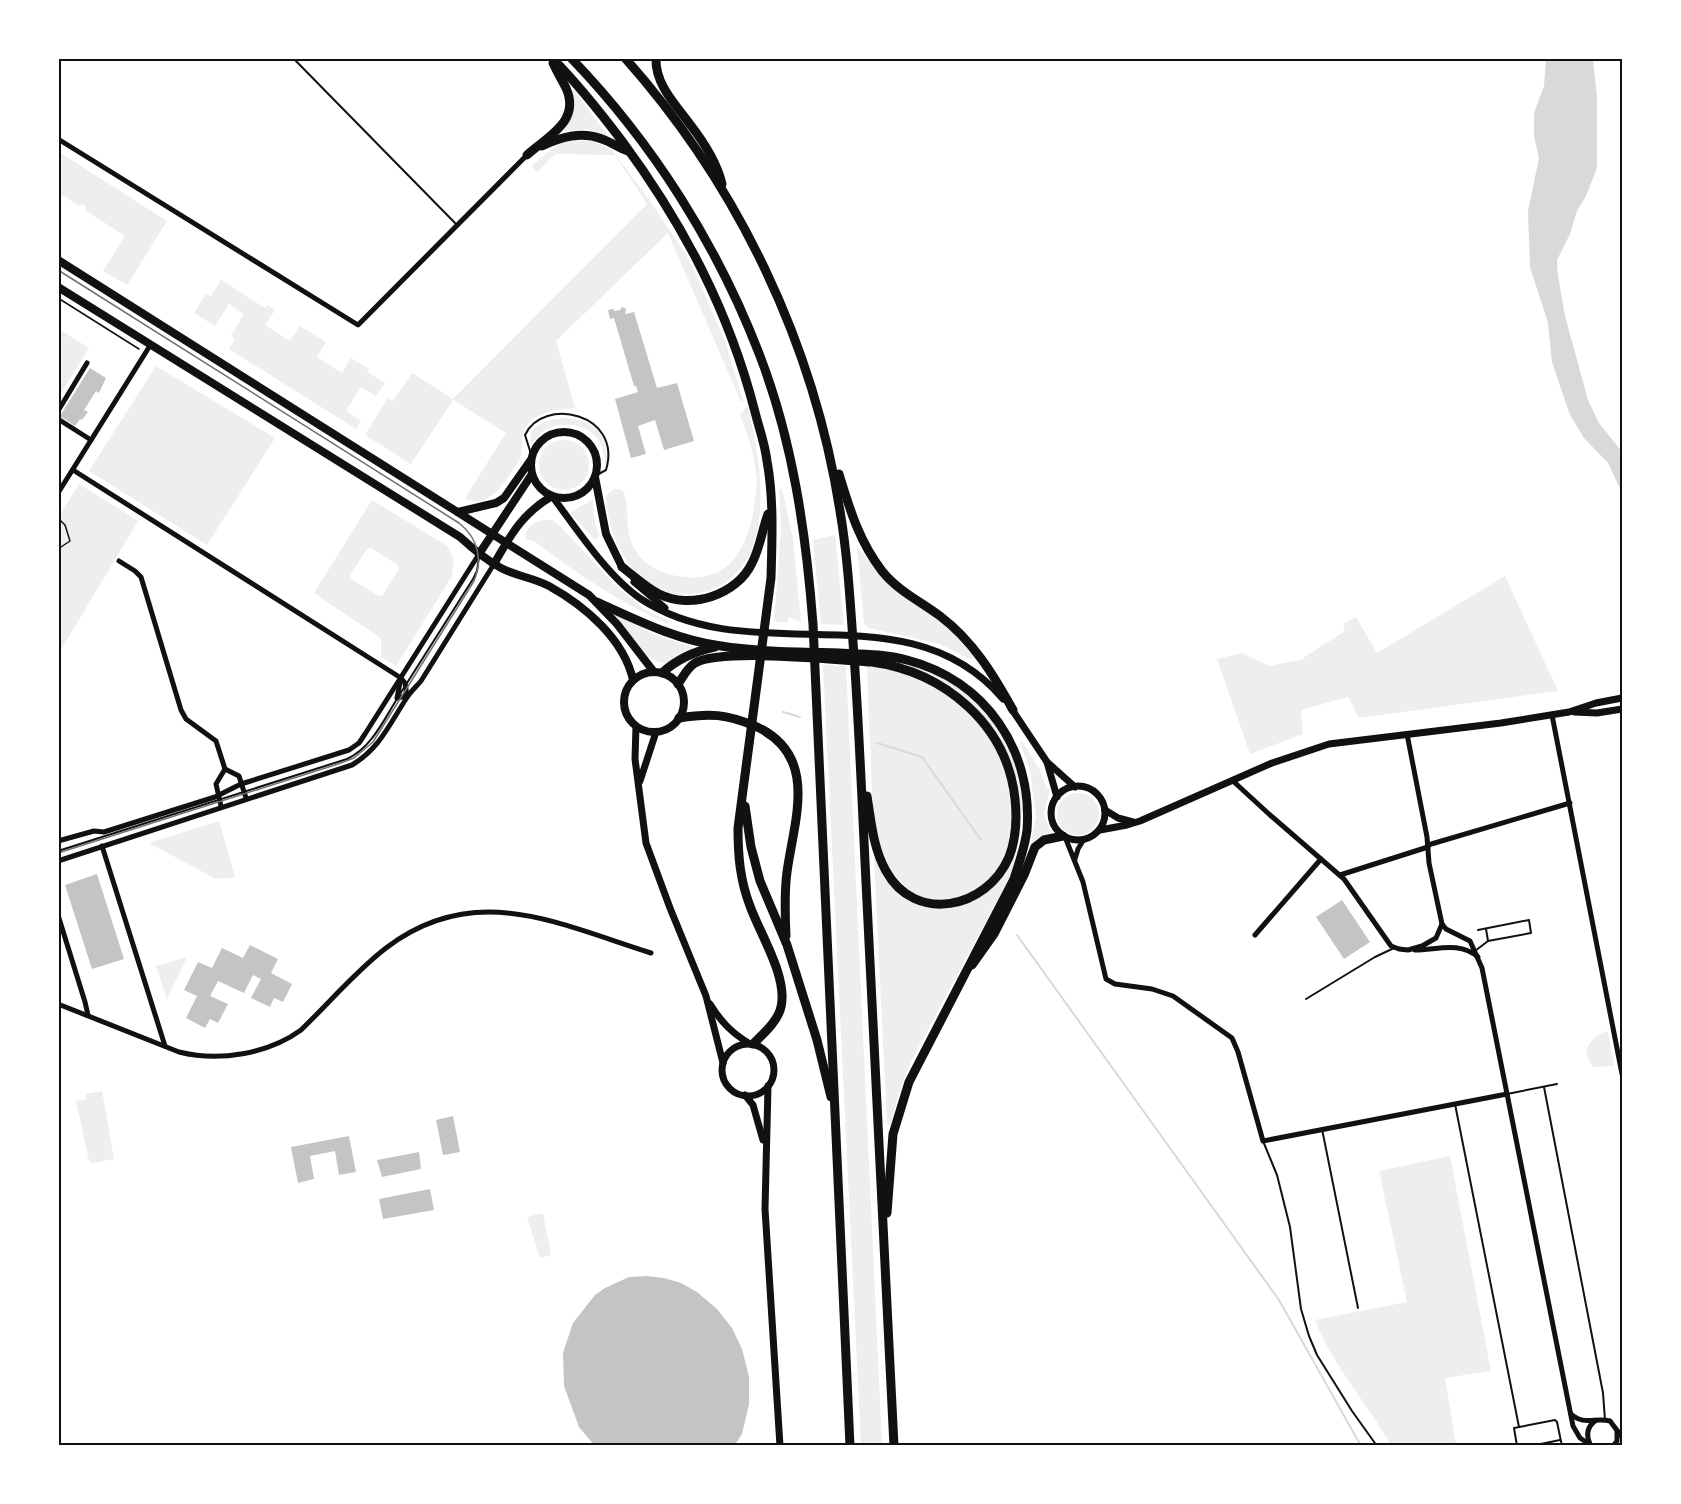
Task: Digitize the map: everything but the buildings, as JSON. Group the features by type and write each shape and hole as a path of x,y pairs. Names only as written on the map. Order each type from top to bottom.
{"highway":[{"path":"551,58 594,104 675,218 710,285 732,335 748,383 767,460 771,567 738,828 738,862 749,905 778,975 782,995 778,1016 752,1044"},
{"path":"527,155 564,123 570,111 567,89 551,58"},
{"path":"571,58 641,139 715,256 761,358 792,470 809,568 813,624 850,1446"},
{"path":"625,58 682,129 723,189 742,222 790,325 857,531 868,552 884,573 902,590 941,616 975,649 991,671 1013,710"},
{"path":"656,58 657,70 663,87 691,125 718,168 723,189"},
{"path":"527,155 558,139 573,135 598,138 630,152"},
{"path":"822,422 840,508 848,567 855,666 894,1446"},
{"path":"622,567 653,591 671,599 703,599 716,595 740,580 752,564 770,506"},
{"path":"597,602 674,636 720,646 878,655 906,659 929,667 955,680 990,710 1015,750 1028,805 1027,832 1014,879 916,1066 900,1107 890,1157 883,1254"},
{"path":"658,673 692,654 720,646"},
{"path":"678,684 690,667 698,662 717,657 754,656 889,664 926,677 954,694 989,728 1008,766 1013,787 1016,811 1013,845 1004,865 990,884 965,901 935,905 922,902 898,887 886,872 879,856 873,833 861,752"},
{"path":"679,718 719,714 742,721 763,730 775,740 784,748 792,763 799,796 785,894 787,945"},
{"path":"743,798 760,881 787,945 818,1040 834,1105"},
{"path":"965,970 975,962 994,934 1024,875 1035,847 1044,840 1064,836"}],"main road":[{"path":"58,260 589,595 658,673 678,684 682,693 684,703 679,718 669,728 656,732 646,731 636,726 628,717 624,706 625,693 633,680 639,676 658,673"},
{"path":"58,287 460,537 494,564 548,585 571,600 598,623 619,646 626,657 633,680"},
{"path":"458,512 504,498 531,459 537,445 547,437 558,433 571,433 582,438 593,450 597,464 595,476 589,487 580,494 564,499 552,496 538,487 532,474 531,459"},
{"path":"479,554 532,474"},
{"path":"595,476 606,534 622,567"},
{"path":"494,564 524,516 552,496"}],"street":[{"path":"58,139 358,326 527,155"},
{"path":"58,493 151,344"},
{"path":"58,411 87,363"},
{"path":"58,419 91,440"},
{"path":"73,470 401,678 406,685 408,696"},
{"path":"552,496 613,573 628,588 655,607 676,616 694,623 731,630 885,638 921,644 956,660 1000,695 1013,710 1047,762 1075,787"},
{"path":"58,861 193,818 242,784 349,750 358,743 479,554"},
{"path":"119,561 139,573 142,580 183,715 189,722 213,738 225,769 239,776 245,795"},
{"path":"58,840 94,831 104,832 352,765 356,758 375,747 408,696 422,681 494,564"},
{"path":"622,567 643,590 676,616"},
{"path":"401,678 397,698 408,696"},
{"path":"1569,712 1596,703 1623,698"},
{"path":"1100,830 1127,825 1147,818 1272,764 1322,746 1348,740 1501,723 1552,714 1597,713 1623,709"},
{"path":"1552,714 1623,1074"},
{"path":"636,726 635,759 646,843 669,908 706,996 731,1032 766,1051 772,1061 773,1076 768,1086 758,1094 736,1093 727,1085 722,1074 723,1063 706,996"},
{"path":"639,783 656,732"},
{"path":"1407,734 1442,924 1440,933 1434,940 1408,950"},
{"path":"349,750 356,758"},
{"path":"1047,762 1057,797"},
{"path":"219,801 216,784 225,769"},
{"path":"1233,781 1349,884 1386,942 1394,948 1408,950 1452,946 1474,952"},
{"path":"1064,836 1076,840 1084,839 1092,837 1100,830 1105,810 1095,792 1075,787 1062,792 1052,806 1051,817 1054,827 1064,836 1076,859 1106,979 1114,984 1152,989 1173,996 1232,1038 1263,1141 1507,1094"},
{"path":"1340,875 1570,803"},
{"path":"1105,810 1118,818 1132,822"},
{"path":"1076,859 1078,849 1084,839"},
{"path":"102,846 165,1046"},
{"path":"1255,935 1322,859"},
{"path":"58,1004 165,1046 194,1055 222,1056 272,1047 287,1041 384,949 421,926 454,915 483,911 521,913 651,953"},
{"path":"58,915 88,1015"},
{"path":"1442,924 1446,929 1468,939 1479,958 1570,1413 1575,1433 1591,1445"},
{"path":"723,1063 733,1048 752,1044"},
{"path":"768,1086 765,1209 780,1446"},
{"path":"745,1095 753,1104 766,1151"},
{"path":"1570,1413 1575,1418 1585,1421 1602,1420 1614,1424 1623,1437"},
{"path":"1591,1445 1587,1437 1588,1430 1592,1423 1602,1420"},
{"path":"1613,1446 1618,1436 1617,1429"}],"lane":[{"path":"293,58 457,225"},
{"path":"531,459 525,435 537,422 556,416 584,418 600,430 608,446 609,458 606,470 595,476"},
{"path":"356,758 372,739 473,579 477,571 479,554"},
{"path":"58,851 219,801"},
{"path":"1474,952 1488,941 1531,933 1529,920 1478,930"},
{"path":"1486,929 1488,941"},
{"path":"1306,999 1394,948"},
{"path":"1507,1094 1557,1084"},
{"path":"1544,1087 1603,1393 1602,1420"},
{"path":"1455,1104 1519,1427"},
{"path":"1322,1130 1358,1308"},
{"path":"1263,1141 1277,1175 1290,1227 1301,1309 1309,1336 1317,1355 1377,1446"},
{"path":"1517,1446 1514,1428 1556,1420 1562,1446"},
{"path":"1531,1446 1560,1440"}],"path":[{"path":"58,298 140,350"},
{"path":"58,518 65,525 70,541 58,549"}],"shaded area":[{"path":"1546,59 1593,59 1597,97 1597,168 1557,260 1558,276 1565,316 1588,400 1599,423 1622,452 1622,493 1608,463 1584,438 1570,415 1552,362 1548,323 1530,267 1528,211 1539,158 1534,136 1534,113 1544,86"},
{"path":"572,90 608,136 588,129 564,131 574,108"},
{"path":"572,140 593,141 612,150 685,253 726,344 743,401 741,402 668,233 556,341 575,408 538,416 528,424 522,439 520,459 504,484 487,499 473,501 465,498 506,433 453,400 411,464 365,435 388,398 393,401 412,373 453,399 647,204 615,155 555,154 537,172 531,166 559,143"},
{"path":"59,152 167,221 127,285 103,271 125,236 85,210 86,207 82,204 80,206 59,193"},
{"path":"221,280 265,308 268,305 275,310 265,325 290,341 300,326 326,342 317,357 342,373 351,358 369,369 367,372 385,383 376,396 361,387 346,411 361,421 356,429 229,349 235,339 231,336 244,314 229,304 215,326 194,313 206,294 211,296"},
{"path":"59,329 89,348 59,397"},
{"path":"156,366 275,438 207,545 89,471"},
{"path":"748,407 755,442 761,497 760,516 748,557 731,578 714,589 691,594 670,593 652,585 637,573 624,557 615,538 606,496 614,489 620,489 624,493 630,539 636,552 649,565 672,575 689,577 717,572 736,556 749,530 753,514 757,478 750,444 740,416"},
{"path":"567,418 586,423 599,432 605,446 606,466 598,439 580,427 558,425 551,427 531,444 530,435 536,427 551,420"},
{"path":"559,440 569,440 582,447 589,460 589,470 582,483 569,490 559,490 550,486 543,479 539,470 539,460 543,451 550,444"},
{"path":"79,484 138,521 59,653 59,517"},
{"path":"782,488 793,539 801,623 789,617 787,623 774,621 781,529 779,490"},
{"path":"593,499 594,518 599,536 595,540 570,513"},
{"path":"372,500 447,546 454,561 452,576 396,666 381,657 381,638 314,593","holes":["371,548 398,565 399,569 382,596 378,596 351,579 350,575 367,549"]},
{"path":"544,520 552,520 561,527 616,586 644,609 669,621 668,624 615,597 534,541 525,539 531,526"},
{"path":"835,535 844,625 821,624 813,540"},
{"path":"857,546 878,573 947,628 976,657 969,659 940,644 869,628 864,623"},
{"path":"1505,576 1558,691 1359,718 1348,697 1301,710 1303,734 1250,754 1217,659 1242,653 1269,666 1300,660 1345,631 1343,624 1356,617 1377,653"},
{"path":"613,611 653,634 695,648 674,661 659,662 643,652 611,613"},
{"path":"890,662 909,664 931,672 966,694 982,708 1006,742 1015,761 1020,781 1022,817 1019,841 1010,876 913,1058 902,1083 890,1125 887,1125 874,857 915,903 939,909 963,905 984,894 1005,872 1019,816 995,733 985,718 956,690 937,678"},
{"path":"823,665 846,666 882,1445 861,1445"},
{"path":"880,666 911,674 950,697 983,728 997,751 1009,794 1011,831 1001,865 982,885 968,894 953,899 939,900 925,898 912,892 901,882 884,855 873,809 867,667"},
{"path":"1022,741 1039,768 1047,789 1050,789 1044,814 1051,834 1034,840 1030,847 1036,817 1030,771 1020,742"},
{"path":"1078,793 1093,799 1099,814 1093,829 1078,835 1063,829 1057,814 1063,799"},
{"path":"219,821 235,877 216,879 149,843"},
{"path":"187,957 167,999 156,966"},
{"path":"1608,1031 1614,1066 1594,1067 1587,1056 1589,1045 1596,1036"},
{"path":"102,1091 114,1159 93,1163 89,1161 76,1101 86,1099 86,1094"},
{"path":"1450,1156 1491,1371 1445,1378 1456,1445 1391,1445 1331,1353 1315,1320 1407,1302 1379,1171"},
{"path":"543,1213 551,1255 540,1258 527,1217"}],"waterway":[{"path":"783,712 800,717"},
{"path":"877,743 922,757 981,840"},
{"path":"1017,935 1279,1300 1361,1446"}],"tram line":[{"path":"58,270 459,523 471,535 478,557 474,581 373,742 354,758 58,853"}]}
